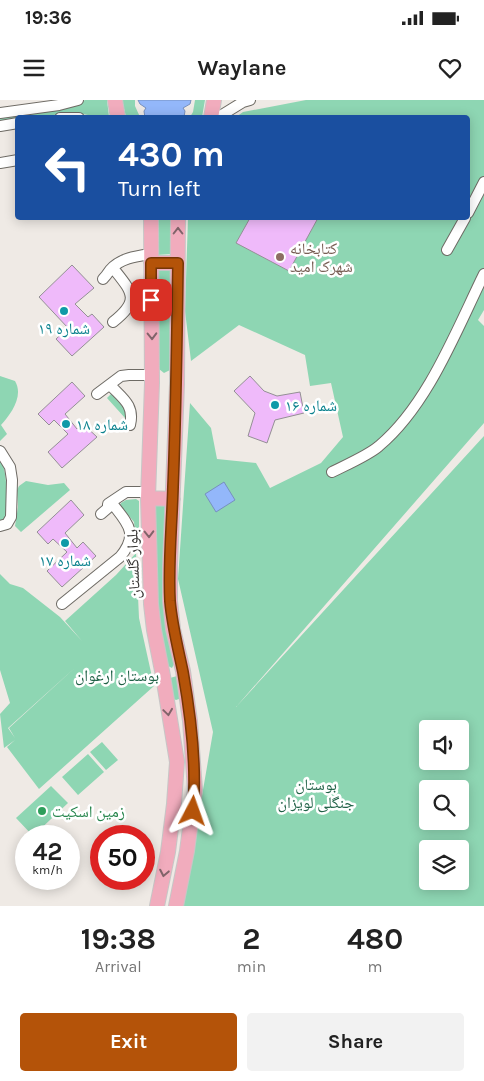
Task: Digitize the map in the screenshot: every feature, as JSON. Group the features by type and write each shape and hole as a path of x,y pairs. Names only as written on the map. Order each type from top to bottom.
{"main road":[{"path":"115,100 118,115"},
{"path":"212,115 214,100"},
{"name":"بلوار گلستان","path":"151,220 152,379 148,495 151,604 177,762 168,852 157,906"},
{"path":"176,906 187,851 195,790 190,721 173,629 170,601 177,384 178,220"},
{"path":"151,258 178,263"},
{"path":"152,379 177,384"},
{"path":"148,495 173,499"},
{"path":"163,676 182,672"}],"street":[{"path":"0,114 59,106 78,100"},
{"path":"223,115 250,100"},
{"path":"0,126 15,124"},
{"path":"0,163 15,160"},
{"path":"470,209 484,182"},
{"path":"447,250 464,220"},
{"path":"101,277 130,258 151,258"},
{"path":"112,269 131,292 131,299 126,312 113,322"},
{"path":"332,472 379,447 415,407 441,362 484,274"},
{"path":"100,395 102,389 121,376 129,375 152,379"},
{"path":"109,386 130,406 130,425"},
{"path":"0,451 10,468 12,480 11,517 7,524 0,526"},
{"path":"98,512 108,508 110,503 126,492 148,495"},
{"path":"62,604 120,557 127,548 130,529 110,503"}],"green space":[{"path":"85,100 107,100 109,115 77,113 15,115 15,119 0,121 0,117 76,105"},
{"path":"122,100 135,100 135,106 139,115 126,115"},
{"path":"195,100 205,100 202,115 191,115"},
{"name":"بوستان جنگلی لویزان","path":"306,100 484,100 484,310 478,320 484,326 484,423 236,707 484,436 484,906 183,906 213,732 178,579 190,403 211,428 217,459 256,463 270,488 321,463 343,437 331,383 310,386 305,355 239,325 191,361 185,311 188,220 470,220 470,115 239,115 243,112"},
{"path":"156,220 171,220 172,254 156,255"},
{"path":"156,268 172,268 170,370 164,373 159,369 159,336 156,321"},
{"path":"0,376 15,381 18,393 9,416 1,425 7,434 0,441"},
{"path":"111,394 125,409 125,418 107,398"},
{"path":"0,457 6,480 6,520 0,522"},
{"path":"26,481 48,485 64,483 70,490 21,532 15,526 18,507 17,490"},
{"path":"136,499 139,501 139,532 135,531 134,522 120,505 126,500"},
{"path":"166,502 169,640 174,664 172,668 168,666 159,622 156,586 155,504"},
{"name":"بوستان ارغوان","path":"136,553 139,618 154,686 39,789 7,747 15,740 4,748 0,714 10,703 0,670 0,574 10,584 23,588 60,617 82,641 65,621 116,575","holes":["78,665 9,728 15,738 8,728"]},
{"path":"177,676 182,698 176,700 172,698 170,678"},
{"path":"102,742 118,760 106,770 90,752"},
{"path":"88,754 104,772 78,795 62,777"},
{"name":"زمین اسکیت","path":"51,786 68,803 45,825 23,825 16,818"}],"water":[{"path":"138,100 191,100 190,104 183,108 184,115 145,115 146,108"},
{"path":"224,482 235,500 216,512 205,494"}],"building":[{"name":"کتابخانه شهرک امید","path":"249,220 317,220 289,271 236,243"},
{"name":"شماره ۱۹","path":"72,265 94,288 75,304 88,317 92,314 104,327 72,356 56,339 68,328 39,297"},
{"name":"شماره ۱۶","path":"250,376 264,391 277,396 300,392 304,413 275,420 267,443 248,436 255,413 234,391"},
{"name":"شماره ۱۸","path":"72,382 85,396 65,414 77,429 83,424 97,437 62,468 48,452 68,434 54,420 49,425 38,414"},
{"name":"شماره ۱۷","path":"71,500 84,515 65,533 77,548 83,542 96,556 62,587 47,571 67,552 53,539 48,544 37,532"}],"place":[{"name":"کتابخانه شهرک امید","path":"280,257"},
{"name":"شماره ۱۹","path":"64,311"},
{"name":"شماره ۱۶","path":"275,405"},
{"name":"شماره ۱۸","path":"66,424"},
{"name":"شماره ۱۷","path":"65,543"},
{"name":"زمین اسکیت","path":"42,811"}],"route":[{"path":"151,300 151,263 178,263 177,384 170,601 173,629 190,721 195,790 193,811"}]}
